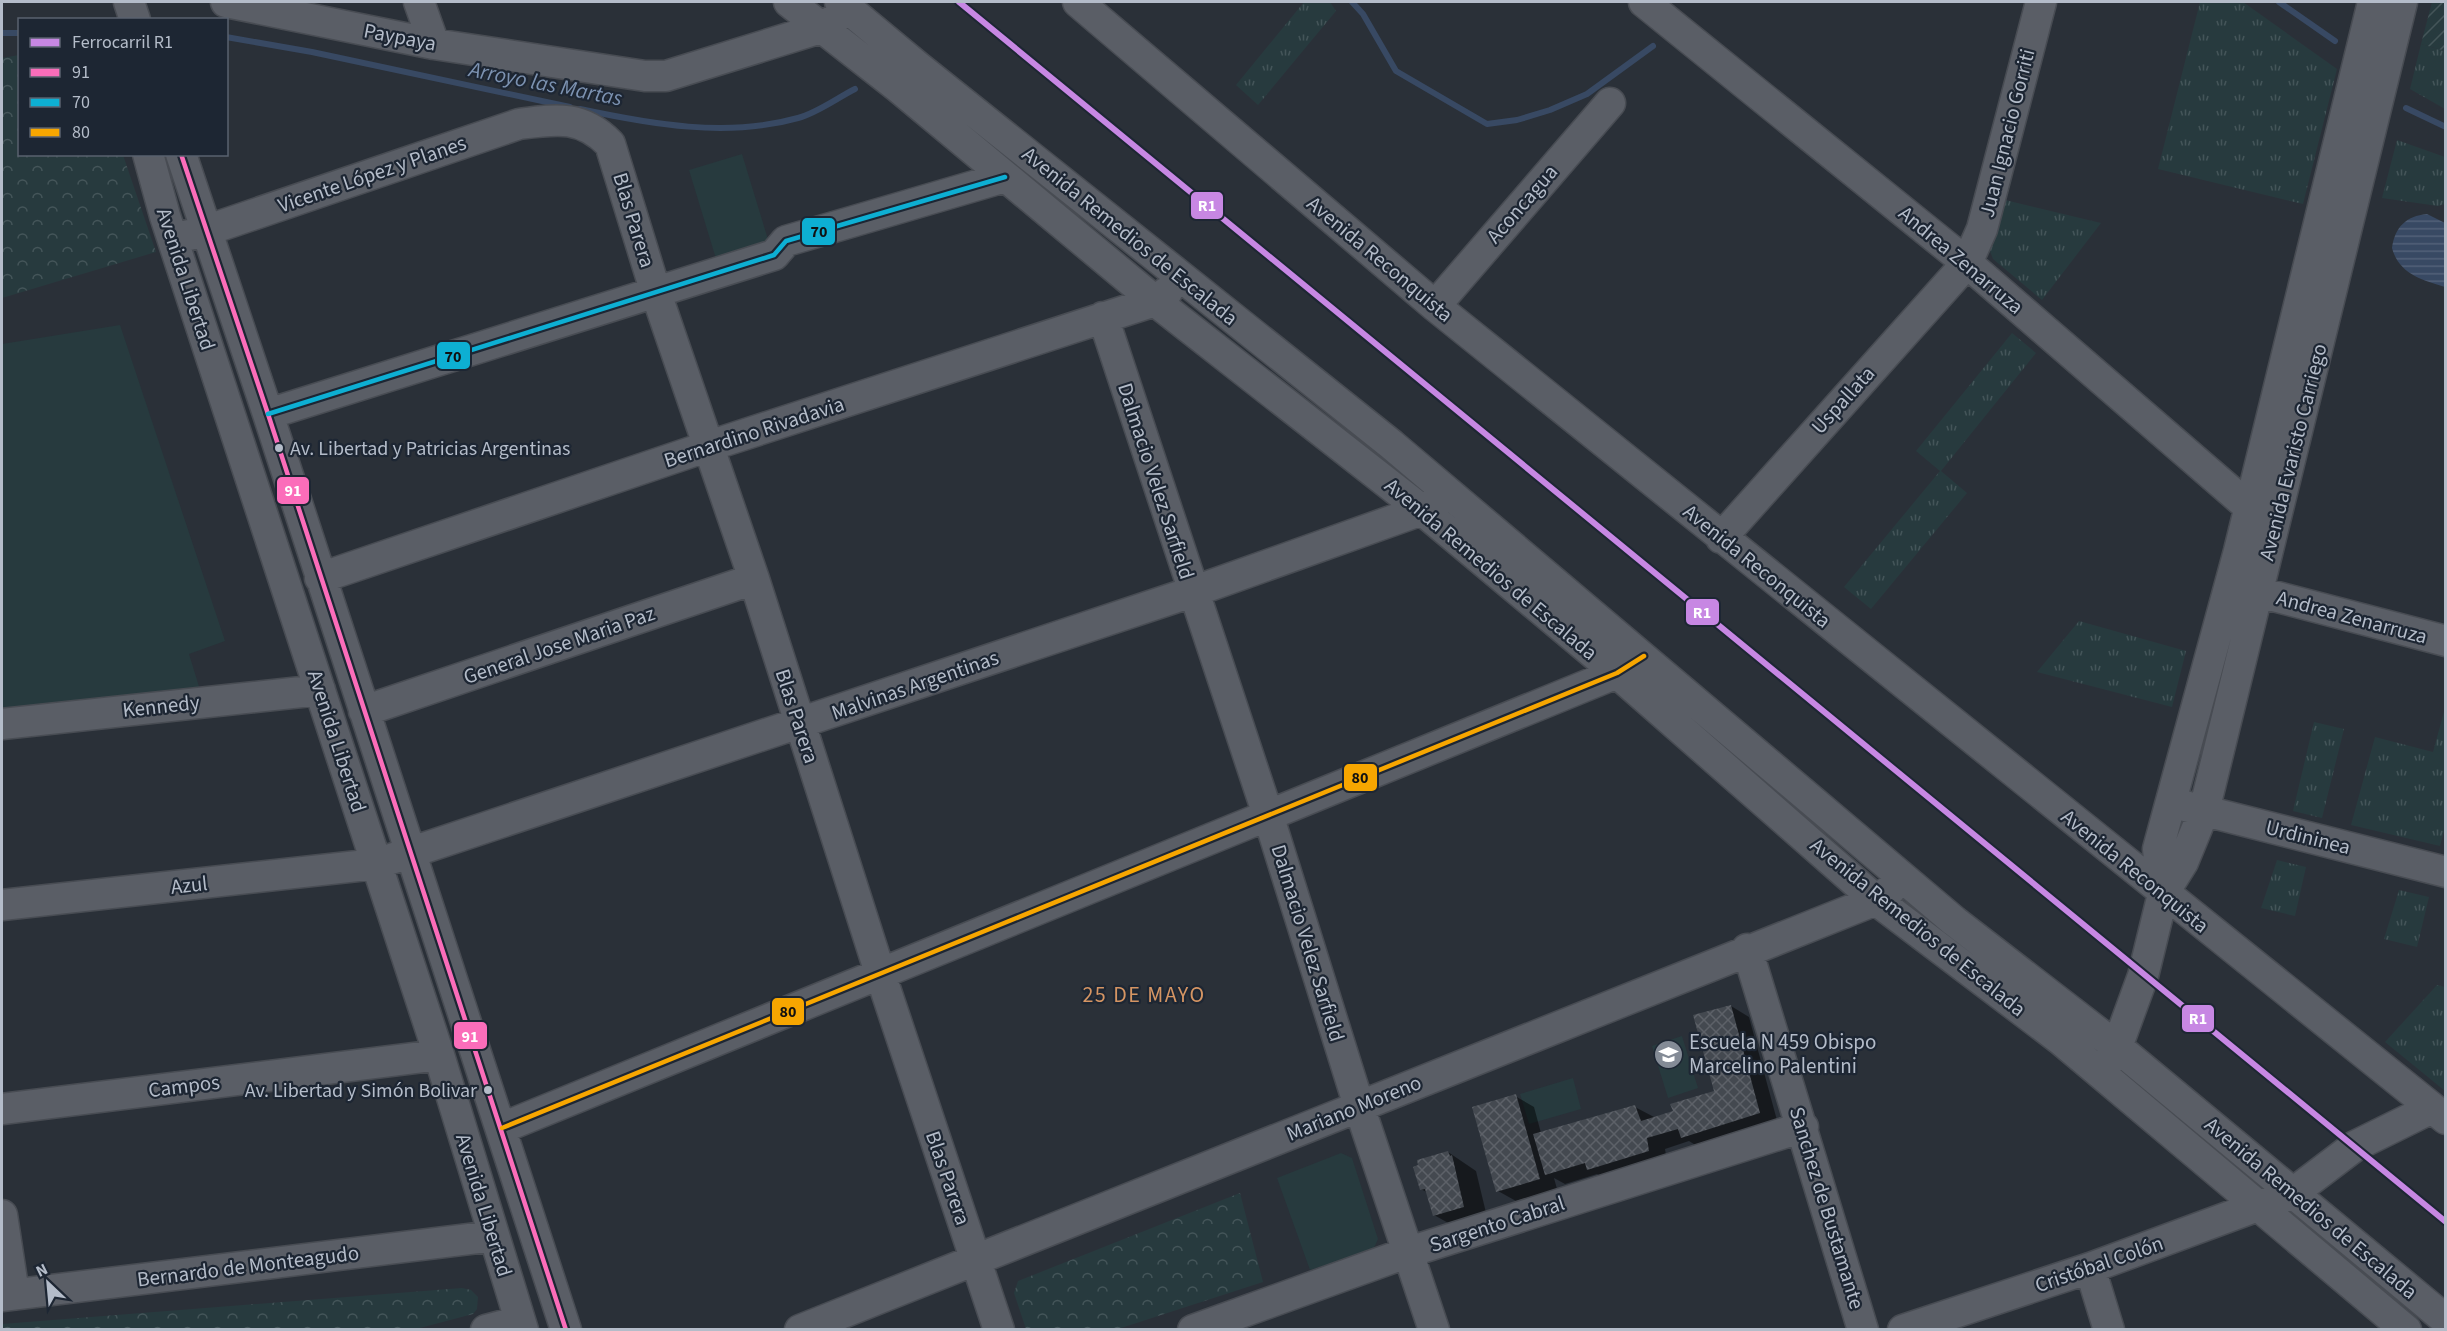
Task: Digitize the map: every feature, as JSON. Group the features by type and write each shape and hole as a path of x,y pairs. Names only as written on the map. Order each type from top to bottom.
{"street":[{"path":"129,2 134,18"},
{"name":"Paypaya","path":"226,2 434,44 645,76 666,76 830,34 849,9"},
{"path":"419,2 434,44"},
{"name":"Avenida Remedios de Escalada","path":"789,2 830,34 908,77 1183,279 1448,493 1644,656 1954,921 2117,1047 2445,1320"},
{"name":"Avenida Reconquista","path":"1078,2 1435,306 1720,538 2439,1113"},
{"name":"Juan Ignacio Gorriti","path":"1967,263 1982,229 2041,2"},
{"name":"Avenida Evaristo Carriego","path":"2163,894 2158,849 2249,507 2373,2"},
{"name":"Avenida Evaristo Carriego","path":"2100,1073 2117,1047 2143,976 2163,894 2183,862 2204,811 2402,2"},
{"name":"Andrea Zenarruza","path":"1652,4 1967,263 2249,507 2278,515"},
{"name":"Avenida Remedios de Escalada","path":"849,9 908,77 1005,177 1155,302 1422,510 1617,673 1876,900 2061,1040 2257,1207 2406,1329"},
{"name":"Aconcagua","path":"1435,306 1610,103"},
{"name":"Vicente López y Planes","path":"173,239 205,231 519,124 574,121"},
{"name":"Blas Parera","path":"574,121 595,128 610,144 657,293 754,579 880,976 999,1329"},
{"name":"Avenida Libertad","path":"149,156 173,239 439,1055 521,1325"},
{"name":"Avenida Libertad","path":"182,156 566,1329"},
{"path":"268,414 774,255 786,241 1005,177"},
{"name":"Uspallata","path":"1720,538 1967,263"},
{"name":"Bernardino Rivadavia","path":"320,578 709,446 1155,302 1183,279"},
{"name":"Dalmacio Velez Sarfield","path":"1103,317 1192,592 1269,818 1359,1106 1434,1329"},
{"name":"Malvinas Argentinas","path":"376,864 1192,592 1422,510 1448,493"},
{"name":"General Jose Maria Paz","path":"364,711 754,579"},
{"name":"Andrea Zenarruza","path":"2259,592 2445,642"},
{"path":"502,1128 1269,818 1617,673 1644,656"},
{"name":"Kennedy","path":"2,724 320,690"},
{"name":"Urdininea","path":"2170,803 2445,872"},
{"name":"Azul","path":"2,905 376,864"},
{"name":"Mariano Moreno","path":"800,1329 976,1261 1747,949 1876,900 1905,879"},
{"name":"Sanchez de Bustamante","path":"1747,949 1863,1329"},
{"name":"Campos","path":"2,1109 439,1055"},
{"name":"Cristóbal Colón","path":"1903,1329 2090,1268 2293,1193 2355,1146 2439,1113"},
{"name":"Sargento Cabral","path":"1193,1329 1409,1252 1803,1127"},
{"path":"2,1215 8,1295"},
{"name":"Bernardo de Monteagudo","path":"8,1295 494,1236"},
{"path":"2090,1268 2109,1329"},
{"path":"486,1329 521,1325"}],"green space":[{"path":"1304,2 1330,2 1336,11 1258,105 1236,85"},
{"path":"2200,2 2243,2 2337,69 2303,204 2158,169"},
{"path":"2432,2 2445,2 2445,51 2421,44"},
{"path":"2421,44 2445,51 2445,109 2410,89"},
{"path":"18,55 18,156 123,156 156,252 2,298 2,58"},
{"path":"2397,140 2445,157 2445,204 2438,206 2382,198"},
{"path":"742,154 770,246 717,262 689,170"},
{"path":"2001,199 2101,223 2042,300 1993,259 1988,246"},
{"path":"120,325 225,641 189,654 201,693 2,715 2,344"},
{"path":"2012,333 2036,353 1941,471 1967,493 1871,609 1844,587 1940,471 1916,451"},
{"path":"2079,621 2186,651 2172,707 2037,672"},
{"path":"2445,708 2446,824 2440,846 2351,825 2375,737 2433,752"},
{"path":"2314,722 2344,729 2322,818 2293,811"},
{"path":"2277,860 2306,867 2295,916 2261,908"},
{"path":"2399,890 2429,897 2417,947 2384,939"},
{"path":"2437,985 2445,987 2445,1091 2385,1042"},
{"path":"1682,1036 1698,1088 1668,1098 1652,1046"},
{"path":"1573,1078 1581,1109 1529,1124 1520,1094"},
{"path":"1341,1153 1352,1158 1378,1239 1373,1250 1310,1270 1277,1178"},
{"path":"1240,1193 1263,1282 1118,1329 1026,1329 1014,1293 1018,1281"},
{"path":"462,1288 471,1290 478,1297 477,1309 473,1314 416,1329 2,1329 2,1324"}],"water":[{"path":"2427,214 2445,223 2445,287 2412,275 2400,264 2392,248 2396,234 2407,220"}],"building":[{"path":"1731,1005 1760,1113 1681,1138 1678,1129 1647,1138 1649,1151 1587,1170 1585,1163 1545,1175 1533,1134 1635,1105 1641,1121 1673,1111 1670,1104 1714,1091 1693,1015"},
{"path":"1516,1094 1540,1179 1496,1192 1472,1107"},
{"path":"1448,1151 1450,1156 1452,1155 1464,1207 1433,1216 1425,1189 1420,1190 1413,1167 1418,1165 1417,1160"}],"waterway":[{"name":"Arroyo las Martas","path":"1352,2 1363,14 1396,71 1487,124 1517,120 1550,110 1587,94 1653,46"},
{"name":"Arroyo las Martas","path":"2279,2 2335,41"},
{"name":"Arroyo las Martas","path":"2,33 18,33"},
{"name":"Arroyo las Martas","path":"228,37 312,52 570,107"},
{"name":"Arroyo las Martas","path":"580,109 661,124 716,128 744,127 771,124 805,116 855,89"},
{"name":"Arroyo las Martas","path":"2406,108 2446,127"}],"rail line":[{"name":"R1","path":"959,2 2446,1222"}],"transit line":[{"name":"91","path":"182,156 566,1330"},
{"name":"70","path":"268,414 774,255 786,241 1005,177"},
{"name":"80","path":"502,1128 1617,673 1644,656"}],"place":[{"name":"Av. Libertad y Patricias Argentinas","path":"279,448"},
{"name":"Escuela N 459 Obispo Marcelino Palentini","path":"1668,1054"},
{"name":"Av. Libertad y Simón Bolivar","path":"488,1090"}],"district":[{"name":"25 DE MAYO","path":"1144,994"}]}
